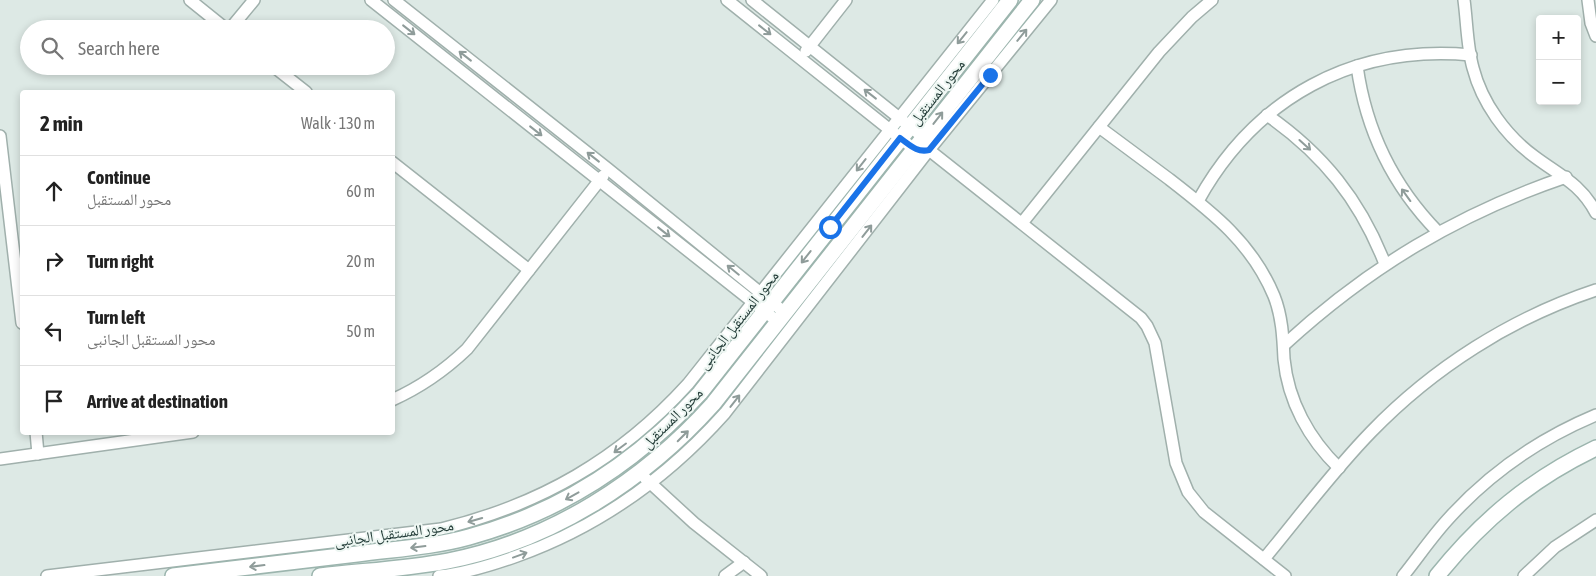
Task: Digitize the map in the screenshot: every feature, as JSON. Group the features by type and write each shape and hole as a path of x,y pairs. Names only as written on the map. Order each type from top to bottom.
{"street":[{"path":"190,0 215,20"},
{"path":"237,20 254,0"},
{"path":"371,0 599,181 781,317"},
{"path":"394,0 608,169 762,302"},
{"path":"727,0 800,58 900,128 926,143 1137,315 1152,334 1158,352 1176,463 1183,482 1195,502 1204,512 1284,576"},
{"path":"752,0 809,46 900,128 914,149"},
{"path":"800,58 846,0"},
{"path":"900,128 993,0"},
{"name":"محور المستقبل","path":"172,576 444,544 493,531 541,512 611,472 667,427 700,393 762,302 900,128 1010,0"},
{"name":"محور المستقبل","path":"320,576 447,561 498,547 549,528 645,478 713,404 781,317 822,276 914,149 926,143 1032,0"},
{"path":"439,576 503,561 555,540 606,514 645,478 690,450 725,413 822,276 926,143 1051,0"},
{"path":"1022,223 1175,34 1212,0"},
{"path":"1464,0 1472,67 1492,112 1524,150 1566,177 1585,196 1596,213"},
{"path":"1588,0 1591,23 1596,36"},
{"path":"1198,201 1206,185 1240,140 1267,115 1309,86 1357,66 1385,59 1413,54 1452,53 1471,55"},
{"path":"1357,66 1364,107 1378,146 1398,183 1438,232"},
{"path":"284,75 303,90"},
{"path":"1267,115 1306,146 1345,188 1368,225 1385,264"},
{"path":"1099,127 1198,201 1234,233 1257,263 1274,296 1280,313 1284,360 1290,388 1301,417 1317,445 1339,468"},
{"path":"0,136 20,306"},
{"path":"395,164 529,270"},
{"path":"395,398 423,384 453,362 483,330 608,169"},
{"path":"1284,346 1332,303 1385,264 1438,232 1514,196 1566,177"},
{"path":"1264,560 1366,438 1394,410 1425,384 1484,342 1526,319 1596,290"},
{"name":"محور المستقبل الجانبى","path":"47,576 442,529 511,508 581,474 609,456 639,432 688,384 762,302"},
{"path":"1403,576 1449,518 1482,486 1543,441 1596,415"},
{"path":"36,435 38,454"},
{"path":"0,459 172,435"},
{"path":"1436,576 1474,532 1503,506 1549,472 1596,448"},
{"path":"645,478 694,522 761,576"},
{"path":"1524,576 1556,548 1596,520"},
{"path":"725,576 744,562"}],"route":[{"path":"830,227 900,138 916,150 929,150 990,75"}]}
